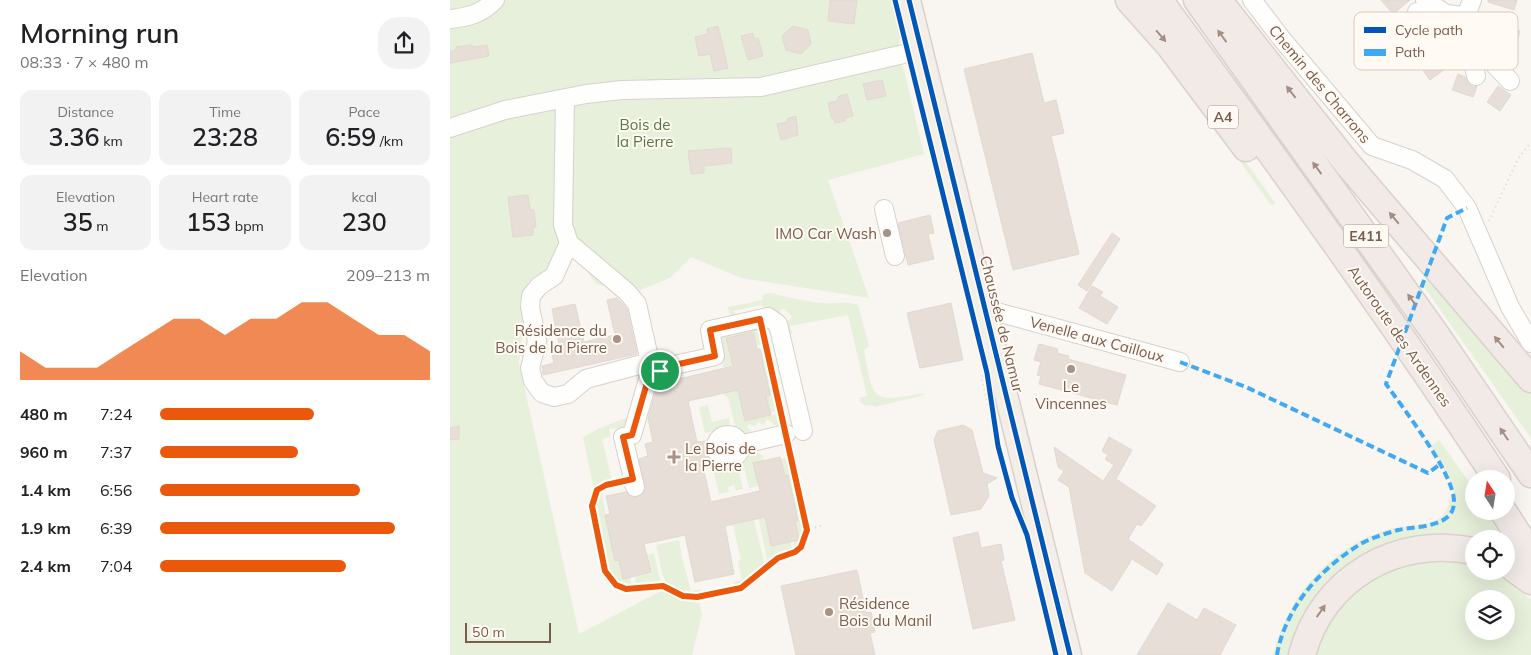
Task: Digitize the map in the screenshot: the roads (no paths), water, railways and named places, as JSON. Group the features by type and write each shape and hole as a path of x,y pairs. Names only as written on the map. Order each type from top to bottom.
{"highway":[{"name":"A4","path":"1129,0 1169,45 1200,86 1410,380 1429,398"},
{"name":"Autoroute des Ardennes","path":"1159,0 1256,130 1492,470"},
{"name":"Autoroute des Ardennes","path":"1197,0 1438,336 1531,474"},
{"path":"1218,0 1346,162 1531,379"},
{"path":"1256,130 1270,172 1429,398 1476,470"},
{"path":"1515,505 1531,529"},
{"path":"1509,520 1531,554"},
{"path":"1302,655 1307,636 1320,611 1337,590 1361,571 1390,556 1418,549 1444,547 1465,550"},
{"path":"1515,569 1531,580"}],"main road":[{"name":"Chaussée de Namur","path":"909,0 1070,655"}],"street":[{"path":"450,19 476,14 495,0"},
{"name":"Chemin des Charrons","path":"1252,0 1280,38 1372,146 1412,160 1444,179 1466,208 1510,306 1531,343"},
{"path":"1468,12 1472,0"},
{"path":"452,124 505,110 565,98 622,90 761,87 921,50"},
{"path":"1475,70 1476,76"},
{"path":"1500,70 1510,81"},
{"path":"565,98 562,225 569,243 627,292 637,304 650,362 586,379 568,394 554,397 542,393 533,381 530,368 537,341 530,307 531,296 539,286 554,276 569,243"},
{"path":"884,209 895,256"},
{"name":"Venelle aux Cailloux","path":"986,309 1180,362"},
{"path":"634,483 623,437 632,435 649,376 670,366 715,356 710,330 768,317 778,324 794,432 740,445"}],"place":[{"name":"IMO Car Wash","path":"887,233"},
{"name":"Résidence du Bois de la Pierre","path":"617,339"},
{"name":"Le Vincennes","path":"1071,369"},
{"name":"Le Bois de la Pierre","path":"674,457"},
{"name":"Résidence Bois du Manil","path":"829,612"}],"park label":[{"name":"Bois de la Pierre","path":"645,132"}]}
